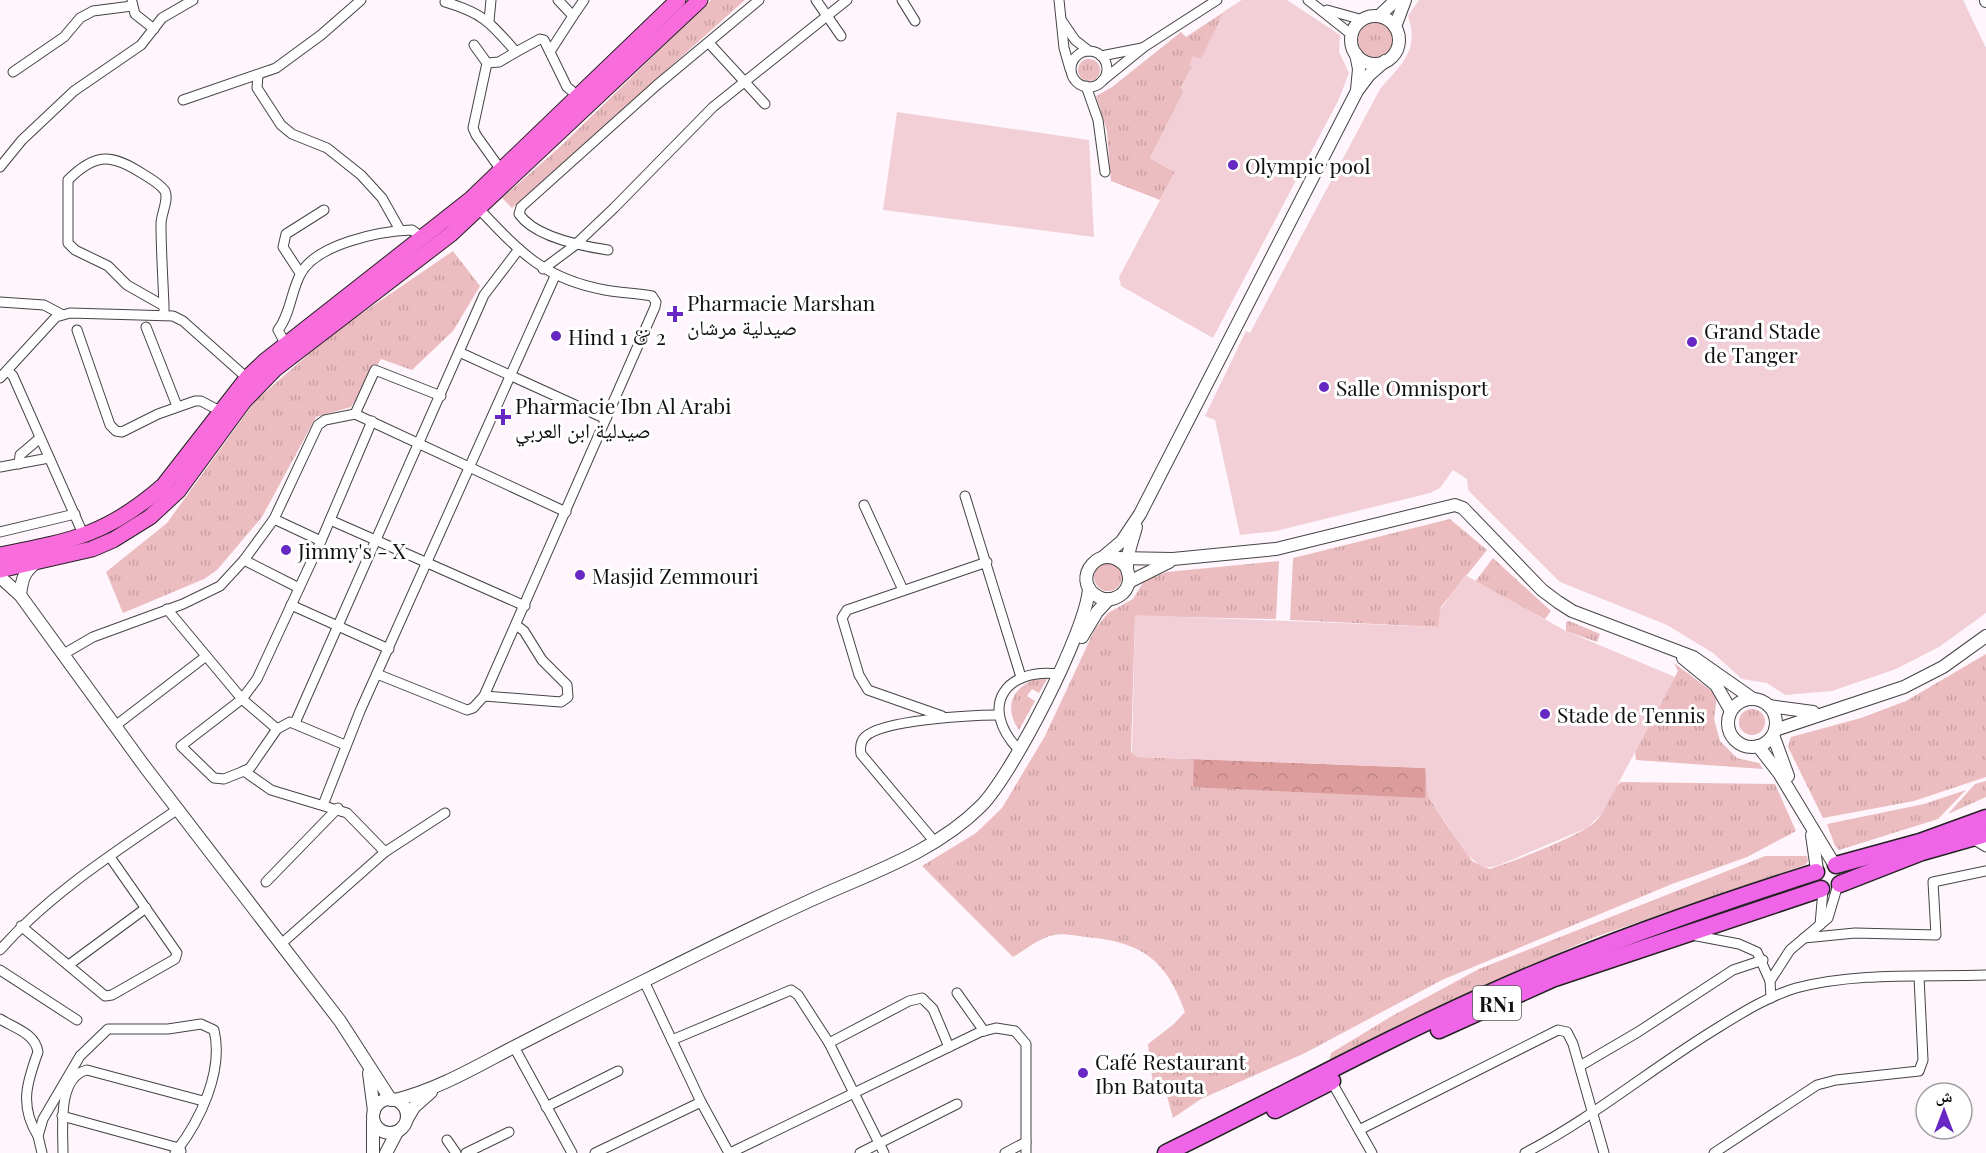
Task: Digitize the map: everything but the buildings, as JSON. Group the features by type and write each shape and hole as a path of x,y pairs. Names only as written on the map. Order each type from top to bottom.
{"highway":[{"name":"RN1","path":"1188,1153 1491,992 1600,946 1816,871 1823,864 1835,865 1920,842 1986,818"},
{"name":"RN1","path":"1166,1153 1329,1077 1377,1058 1552,979 1683,933 1831,888 1922,852 1978,836"},
{"path":"1816,871 1816,883 1831,888 1843,876 1835,865"}],"main road":[{"path":"0,555 84,536 124,516 163,486 247,378 285,343 471,199 678,0"},
{"path":"0,570 92,549 113,540 150,517 178,491 244,401 275,369 451,234 700,0"}],"street":[{"path":"0,167 13,149 57,105 141,45 162,18 193,0"},
{"path":"183,100 258,75 287,61 361,0"},
{"path":"489,21 491,0"},
{"path":"558,0 573,16"},
{"path":"550,50 584,0"},
{"path":"608,250 574,246 524,222 519,214 521,207 657,85 759,0"},
{"path":"816,0 841,36"},
{"path":"543,269 574,246 713,107 826,14 847,0"},
{"path":"902,0 915,21"},
{"path":"1059,0 1060,18 1070,70 1076,81 1086,86 1102,81 1144,47 1217,0"},
{"path":"1308,0 1352,35 1359,76 1357,92"},
{"path":"1319,8 1363,20 1379,16 1396,0"},
{"path":"374,1114 381,1103 434,1089 644,981 807,902 888,868 934,841 981,805 1005,775 1072,646 1086,610 1089,588 1088,571 1096,560 1122,542 1140,514 1357,92 1369,75 1394,54 1398,45 1395,27 1405,0"},
{"path":"445,2 471,9 489,21 516,52"},
{"path":"13,72 64,37 81,18 93,11 132,3 135,14 154,29"},
{"path":"1379,16 1395,27"},
{"path":"1060,18 1075,40 1089,51 1101,56 1144,47"},
{"path":"1352,35 1363,20"},
{"path":"487,63 499,62 540,39 547,43 567,87 578,96"},
{"path":"709,44 765,104"},
{"path":"474,45 487,63 473,128 501,170"},
{"path":"1070,70 1078,55 1089,51"},
{"path":"1356,54 1366,62 1385,61"},
{"path":"1101,56 1106,70 1102,81"},
{"path":"258,75 257,88 281,125 292,134 327,148 361,175 382,198 400,230"},
{"path":"1086,86 1098,120 1105,172"},
{"path":"164,310 161,222 167,195 165,190 116,158 104,157 92,162 68,180 68,243 75,250 108,266 127,285 164,310 183,321 247,378"},
{"path":"377,674 467,710 473,708 484,696 656,302 652,296 603,290 555,276 519,249 479,209"},
{"path":"300,273 283,247 286,234 324,210"},
{"path":"285,343 278,330 284,323 300,273 307,265 350,239 400,230 412,230 423,238"},
{"path":"295,723 421,444 484,295 519,249"},
{"path":"323,805 345,745 555,276"},
{"path":"0,302 44,305 61,314 164,310"},
{"path":"0,378 50,322 61,314"},
{"path":"146,327 177,406"},
{"path":"76,330 113,429 122,432 177,406 201,401 220,411"},
{"path":"459,352 606,419"},
{"path":"355,414 375,370 441,396"},
{"path":"8,371 13,376 84,536"},
{"path":"62,655 93,637 220,586 244,560 274,519 318,425 325,420 355,414 566,512"},
{"path":"345,745 295,723 284,724 277,729 250,768 224,779 214,778 181,746 242,699 257,679 330,520 372,421"},
{"path":"18,464 20,455 40,438"},
{"path":"0,467 49,458"},
{"path":"965,496 1021,677"},
{"path":"864,505 903,590"},
{"path":"1103,557 1124,562 1276,549 1455,505 1463,508 1542,590 1572,611 1700,661 1753,699 1769,706 1824,713"},
{"path":"0,532 75,514"},
{"path":"1129,582 1124,562 1140,514"},
{"path":"274,519 321,540"},
{"path":"330,520 525,606"},
{"path":"1072,646 1109,599 1122,594 1129,582 1157,567 1188,557"},
{"path":"244,560 299,588"},
{"path":"20,595 22,577 28,568 37,562"},
{"path":"942,716 868,690 859,675 843,614 903,590 987,562"},
{"path":"0,577 20,595 115,726 340,1021 366,1063 393,1100 403,1105 407,1119"},
{"path":"1089,588 1096,596 1109,599"},
{"path":"291,605 389,649"},
{"path":"167,609 242,699 277,729"},
{"path":"484,696 561,702 568,696 567,685 542,660 524,631 516,625"},
{"path":"1753,699 1743,701 1731,711 1728,723 1731,735 1745,746 1758,746 1774,732 1904,687 1943,667 1986,636"},
{"path":"1678,652 1716,685 1731,711"},
{"path":"115,726 205,657"},
{"path":"1018,749 1007,737 998,715 1002,696 1021,677 1043,672 1058,674"},
{"path":"1769,706 1776,720 1774,732 1796,800"},
{"path":"934,841 861,754 860,748 866,735 878,730 942,716 998,715"},
{"path":"1758,746 1768,756 1796,800 1810,828 1835,865"},
{"path":"244,771 271,790 338,808 357,820 385,852"},
{"path":"267,882 338,808"},
{"path":"0,950 21,926 110,857 178,809"},
{"path":"281,944 385,852 445,813"},
{"path":"1810,828 1816,853 1816,871"},
{"path":"1978,836 1986,847"},
{"path":"21,926 109,996 175,959 177,952 110,857"},
{"path":"1804,939 1855,933 1936,935 1933,882 1986,871"},
{"path":"1770,981 1784,957 1831,913 1831,888"},
{"path":"70,964 146,908"},
{"path":"1683,933 1748,946 1762,960 1770,981 1771,998"},
{"path":"1580,1066 1638,1032 1733,969 1762,960"},
{"path":"0,970 77,1020"},
{"path":"1525,1153 1562,1134 1594,1113 1674,1054 1771,998 1813,984 1865,977 1986,975"},
{"path":"1714,1153 1817,1085 1836,1080 1919,1071 1923,1060 1919,977"},
{"path":"644,981 701,1102 730,1153 984,1031 1011,1030 1019,1033 1026,1044 1026,1153"},
{"path":"672,1040 791,990 798,995 828,1043 884,1153"},
{"path":"957,993 984,1031"},
{"path":"828,1043 909,1001 922,998 933,1009 949,1047"},
{"path":"0,1019 32,1037 37,1045 38,1052 25,1093 27,1114 38,1136 42,1153"},
{"path":"38,1136 43,1119 80,1056 108,1029 168,1029 201,1024 211,1027 216,1037 217,1058 203,1101 178,1151 62,1116"},
{"path":"1359,1130 1552,1032 1567,1032 1580,1066 1605,1153"},
{"path":"514,1047 572,1153"},
{"path":"366,1063 372,1085 373,1153"},
{"path":"63,1153 62,1116 67,1093 75,1075 87,1070 203,1101"},
{"path":"546,1107 618,1071"},
{"path":"1329,1077 1372,1153"},
{"path":"386,1153 414,1107 434,1089"},
{"path":"595,1153 701,1102"},
{"path":"860,1153 957,1104"},
{"path":"374,1114 381,1130 397,1132"},
{"path":"466,1153 509,1132"},
{"path":"447,1140 456,1153"},
{"path":"1005,1153 1026,1142"}],"green space":[{"path":"711,0 745,0 512,208 502,198 562,145"},
{"path":"1242,0 1267,0 1201,60 1193,57 1192,67 1181,88 1184,91 1150,158 1175,172 1160,200 1111,181 1107,131 1096,96 1112,87 1181,32 1186,37"},
{"path":"1376,22 1388,28 1394,40 1388,52 1376,58 1364,52 1358,40 1364,28"},
{"path":"1089,59 1097,62 1100,70 1097,78 1089,81 1081,78 1078,70 1081,62"},
{"path":"453,251 480,286 453,331 412,370 381,359 351,407 316,417 262,517 217,570 204,579 123,613 106,572 167,523 255,401 333,333"},
{"path":"1450,519 1487,550 1441,607 1439,627 1290,620 1293,558"},
{"path":"1493,558 1551,611 1545,619 1475,582"},
{"path":"1279,561 1276,619 1135,616 1131,752 1138,757 1426,768 1428,796 1472,861 1489,869 1546,848 1589,827 1600,817 1614,790 1621,782 1775,784 1796,831 1747,857 1672,884 1442,980 1305,1053 1201,1099 1173,1118 1165,1089 1153,1084 1148,1044 1174,1024 1185,1012 1170,979 1160,967 1150,957 1123,944 1066,934 1044,938 1013,957 922,866 976,833 1002,808 1045,736 1095,629 1108,613 1133,599 1144,581 1167,572"},
{"path":"1108,563 1118,567 1122,577 1118,587 1108,591 1098,587 1094,577 1098,567"},
{"path":"1569,621 1600,634 1597,642 1566,631 1566,622"},
{"path":"1986,654 1986,777 1914,801 1823,818 1788,747 1791,737 1861,718 1906,701"},
{"path":"1674,663 1717,695 1714,719 1720,741 1737,758 1759,763 1763,769 1636,760 1635,752 1678,671"},
{"path":"1049,676 1039,693 1032,689 1027,696 1035,701 1019,730 1011,710 1015,694 1029,682"},
{"path":"1752,709 1761,713 1765,722 1761,731 1752,735 1743,731 1739,722 1743,713"},
{"path":"1194,759 1426,768 1425,798 1193,787"},
{"path":"1986,781 1986,797 1948,814 1975,784"},
{"path":"1966,790 1938,819 1839,850 1835,846 1827,824 1924,804"},
{"path":"1765,856 1807,856 1808,861 1805,865 1595,937 1478,988 1329,1062 1331,1053 1392,1016 1479,969"}],"shaded area":[{"name":"Olympic pool","path":"1242,0 1287,0 1340,35 1339,52 1349,73 1339,99 1213,338 1121,286 1119,277 1175,172 1150,158 1184,91 1181,89 1192,67 1189,66 1193,56 1201,59 1223,13"},
{"name":"Grand Stade de Tanger","path":"1419,0 1963,0 1986,48 1986,613 1939,647 1896,669 1832,691 1785,695 1767,683 1742,679 1713,653 1667,625 1560,582 1468,490 1467,479 1453,470 1440,488 1430,493 1276,531 1240,535 1215,420 1205,416 1246,331 1250,333 1380,89 1406,56 1412,39 1408,16"},
{"path":"897,112 1089,140 1094,237 883,210"},
{"path":"1465,575 1566,631 1675,677 1603,812 1587,828 1497,866 1484,868 1468,856 1428,796 1425,768 1138,757 1132,754 1135,615 1438,627 1440,610"}],"place":[{"name":"Olympic pool","path":"1233,165"},
{"name":"Pharmacie Marshan صيدلية مرشان","path":"675,314"},
{"name":"Hind 1 & 2","path":"556,336"},
{"name":"Grand Stade de Tanger","path":"1692,342"},
{"name":"Salle Omnisport","path":"1324,387"},
{"name":"Pharmacie Ibn Al Arabi صيدلية ابن العربي","path":"503,417"},
{"name":"Jimmy's - X","path":"286,550"},
{"name":"Masjid Zemmouri","path":"580,575"},
{"name":"Stade de Tennis","path":"1545,714"},
{"name":"Café Restaurant Ibn Batouta","path":"1083,1073"}]}
